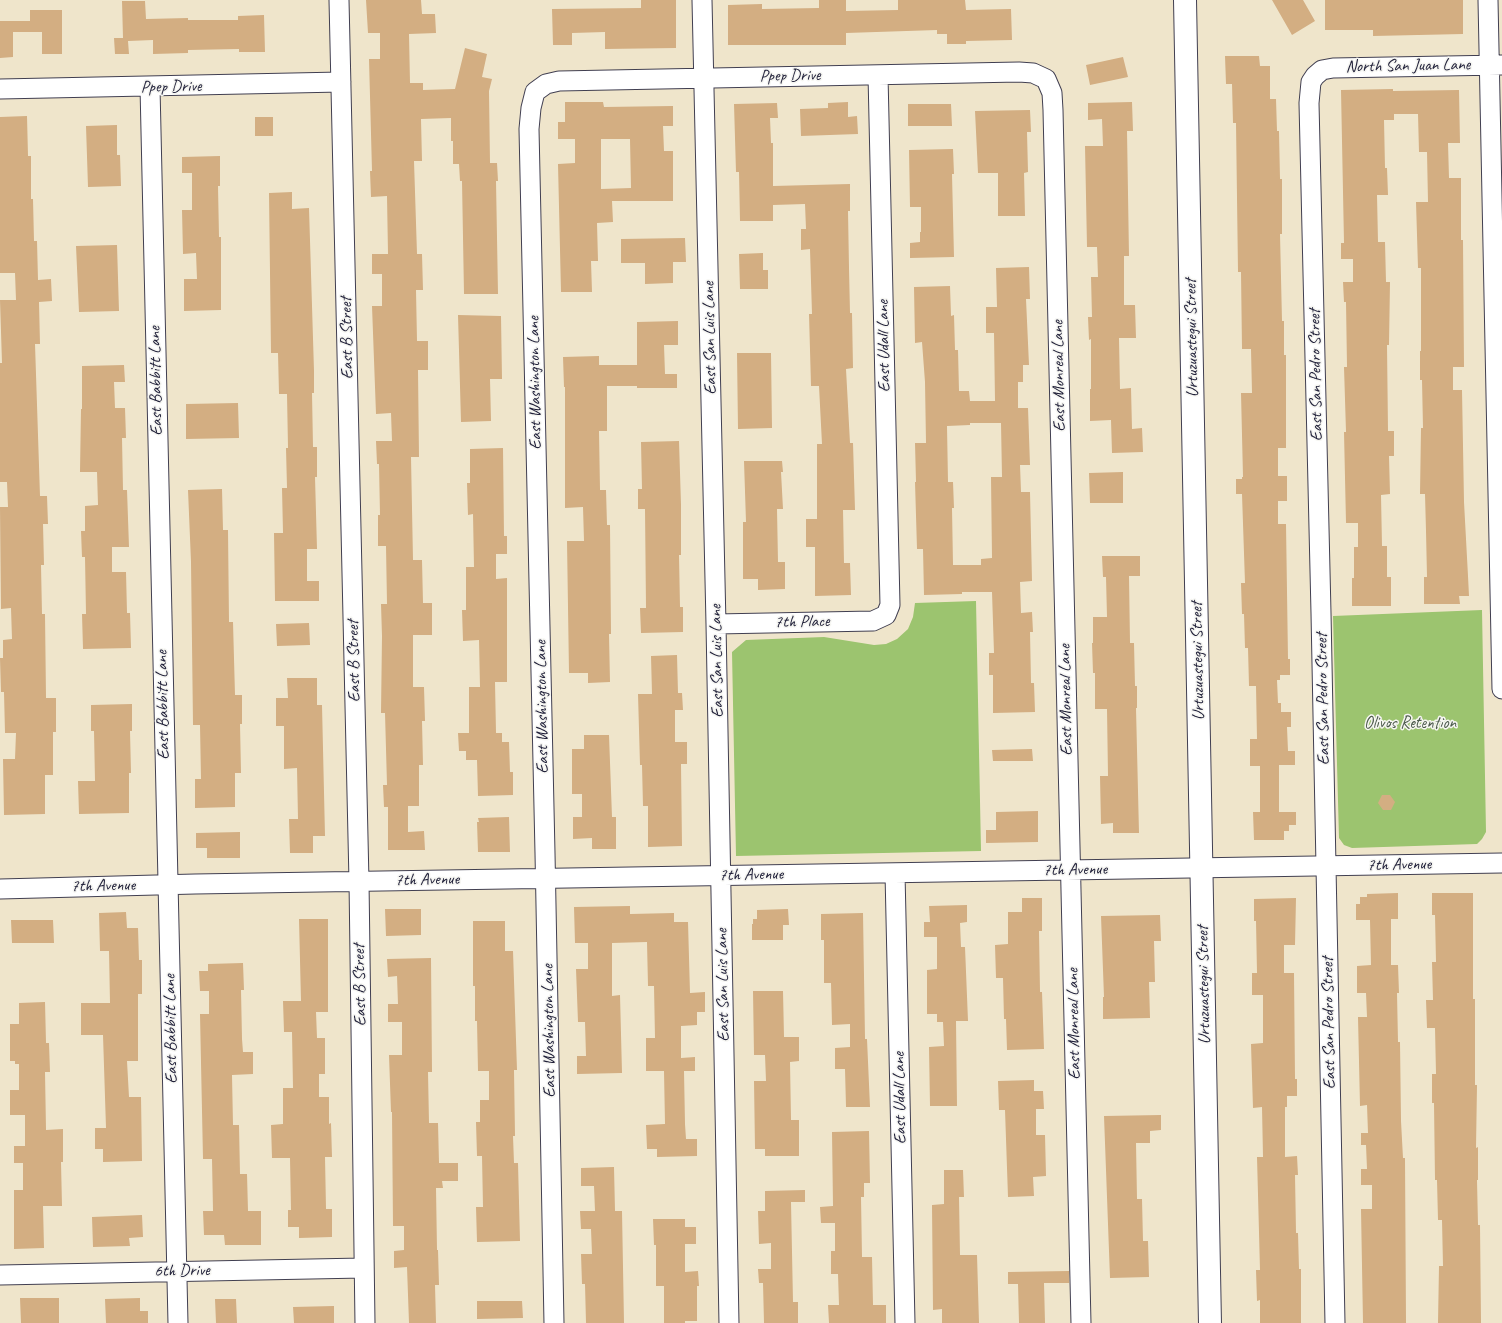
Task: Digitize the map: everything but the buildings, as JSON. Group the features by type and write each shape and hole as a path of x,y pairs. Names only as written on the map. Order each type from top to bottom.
{"main road":[{"name":"Urtuzuastegui Street","path":"1185,0 1210,1323"}],"street":[{"name":"East B Street","path":"339,0 359,881 365,1323"},
{"name":"East San Luis Lane","path":"702,0 730,1323"},
{"path":"1488,0 1496,65 1502,689"},
{"name":"North San Juan Lane","path":"1315,76 1322,70 1333,68 1496,65"},
{"name":"Ppep Drive","path":"535,92 546,84 559,81 1018,72 1033,73 1046,79"},
{"name":"East Udall Lane","path":"878,75 890,587 890,605 886,615"},
{"name":"East San Pedro Street","path":"1315,76 1311,82 1309,103 1335,1323"},
{"name":"East Monreal Lane","path":"1046,79 1052,93 1053,110 1081,1323"},
{"name":"Ppep Drive","path":"0,90 341,82"},
{"name":"East Babbitt Lane","path":"150,87 178,1323"},
{"name":"East Washington Lane","path":"535,92 531,108 529,129 546,878 554,1323"},
{"name":"7th Place","path":"716,624 873,621 886,615"},
{"name":"7th Avenue","path":"0,889 167,884 1502,863"},
{"name":"East Udall Lane","path":"896,873 905,1323"},
{"name":"6th Drive","path":"0,1275 364,1268"}],"green space":[{"path":"976,601 981,851 736,856 732,652 746,640 824,637 874,645 886,644 897,639 908,629 913,617 915,603"},
{"name":"Olivos Retention","path":"1482,610 1486,832 1482,839 1477,844 1352,848 1344,845 1339,838 1333,616"}]}
